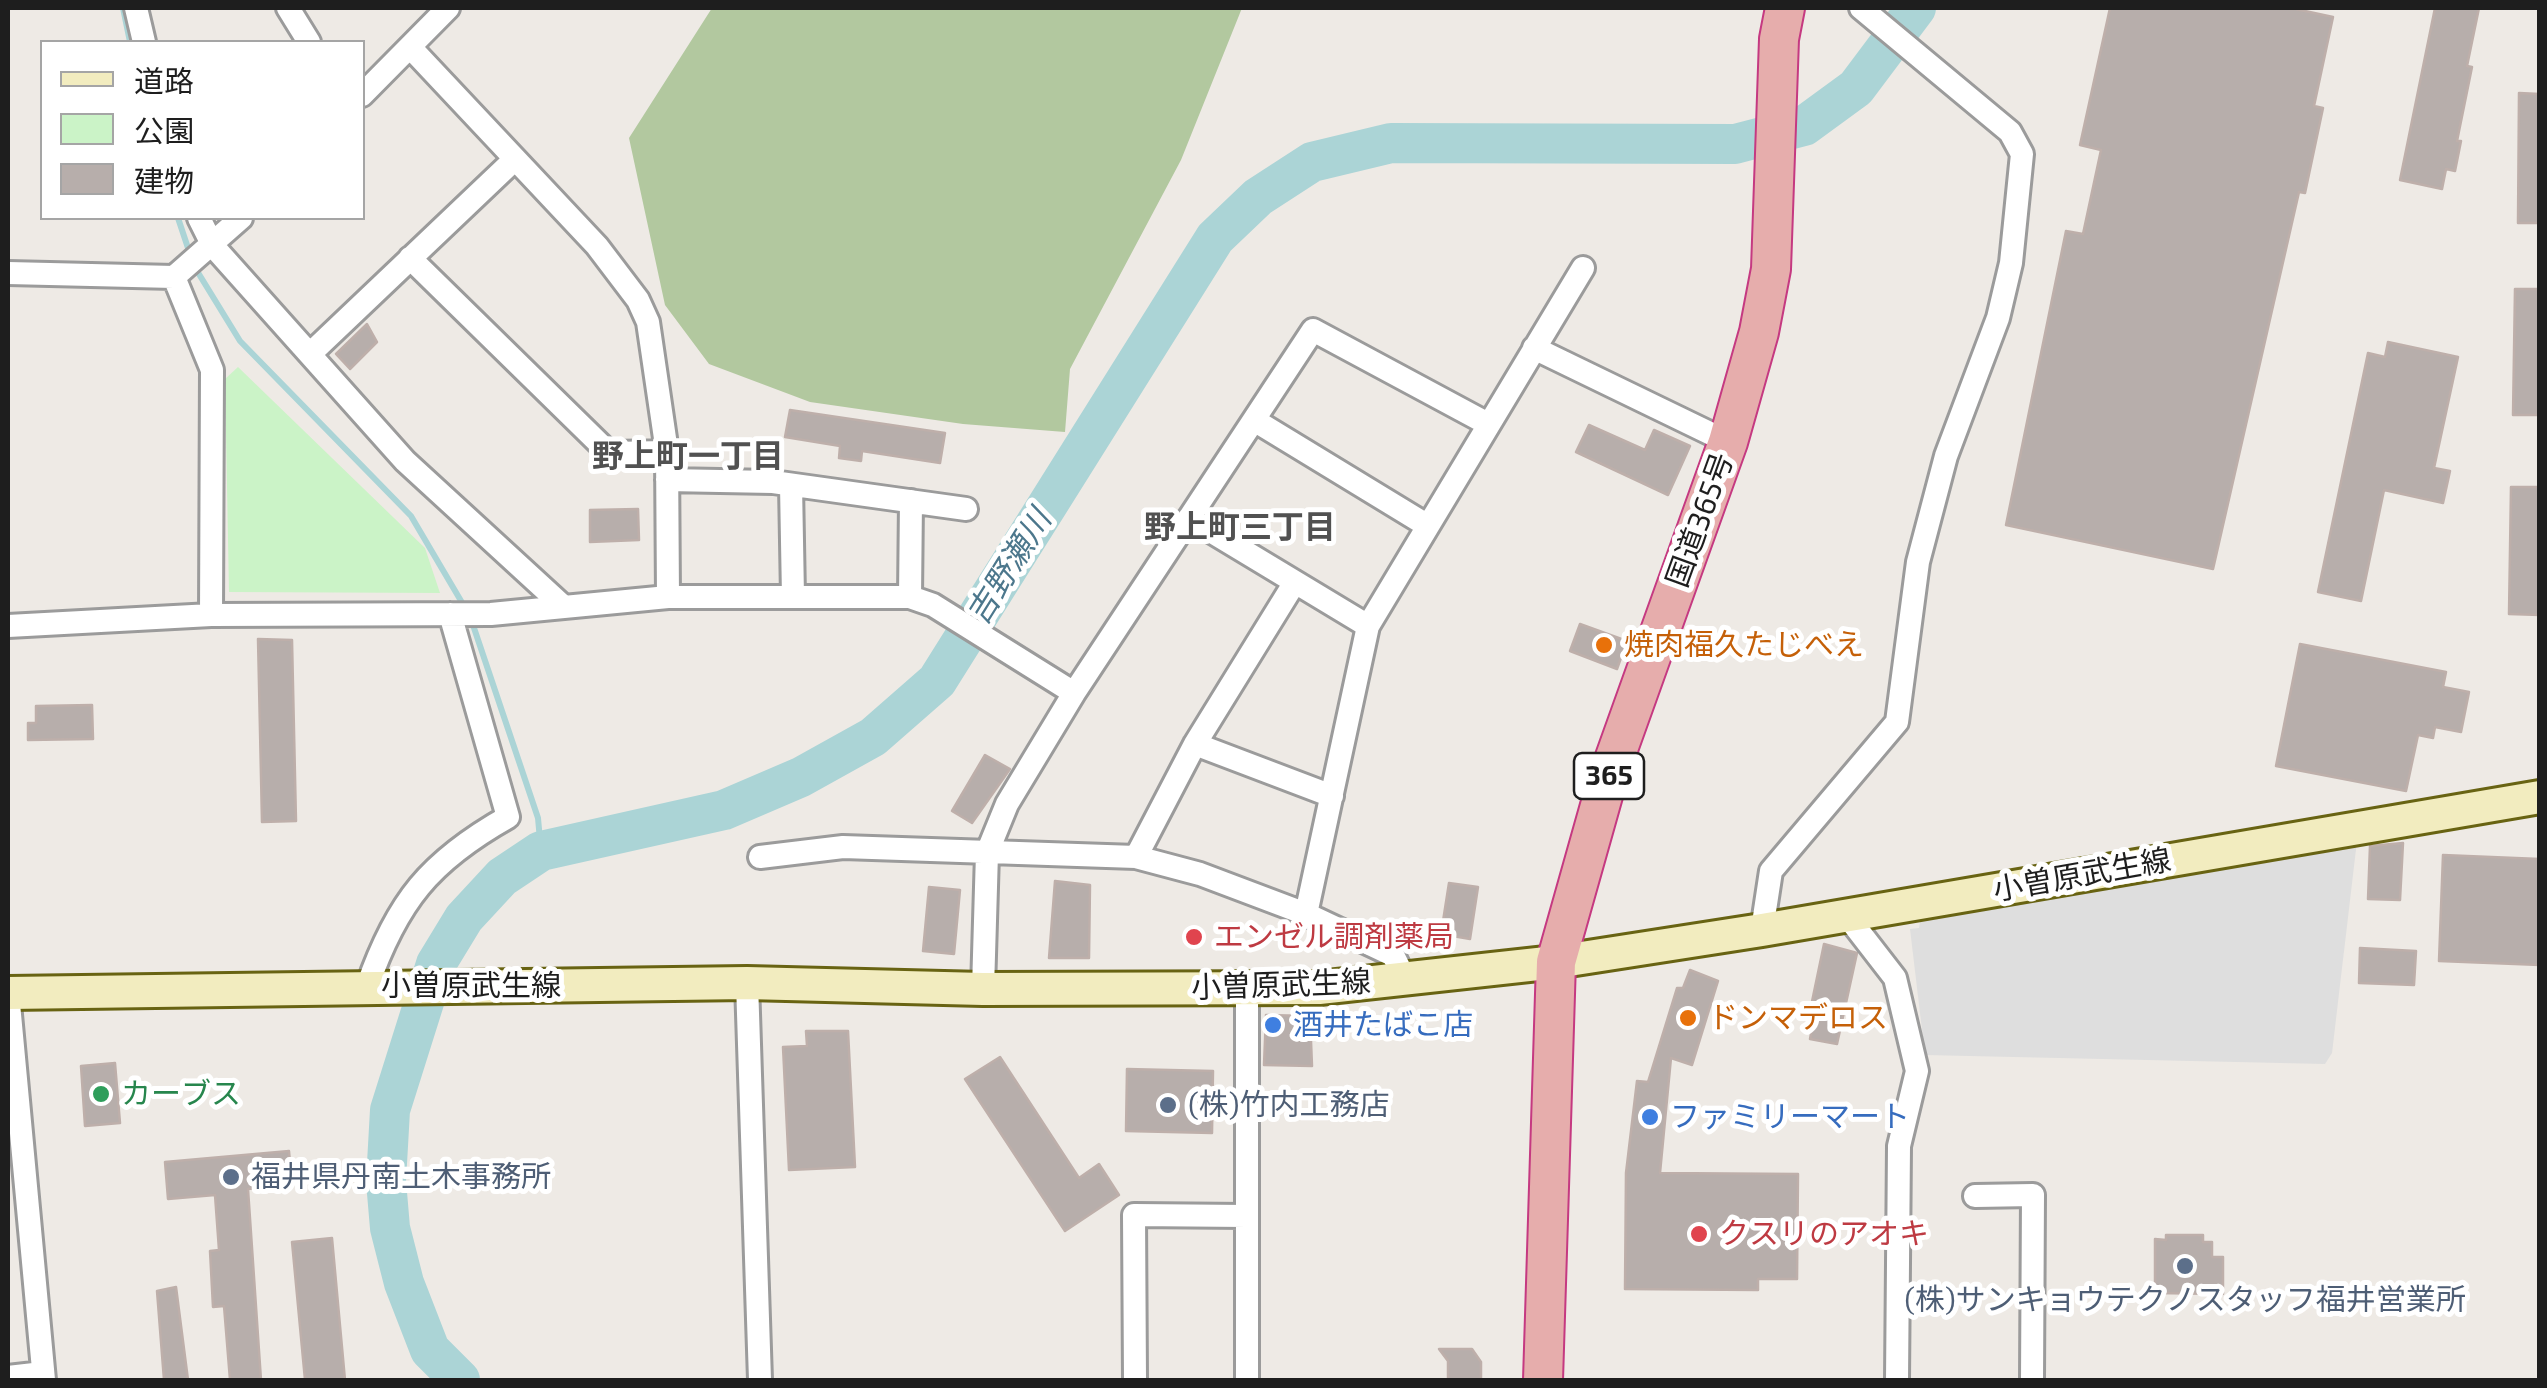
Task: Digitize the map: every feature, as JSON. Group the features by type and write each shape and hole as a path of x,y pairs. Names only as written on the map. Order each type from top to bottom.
{"highway":[{"name":"国道365号","path":"1543,1380 1556,962 1609,774 1728,442 1771,269 1782,23"}],"main road":[{"name":"小曽原武生線","path":"8,993 747,983 983,989 1319,988 1556,962 1762,930 2540,796"}],"street":[{"path":"136,8 144,40"},
{"path":"288,8 308,40"},
{"path":"365,92 448,8"},
{"path":"1762,930 1771,871 1896,722 1918,562 1946,456 1998,318 2011,263 2022,154 2010,132 1863,9"},
{"path":"410,47 596,246 638,300 648,322 667,452 668,598"},
{"path":"310,354 515,158"},
{"path":"200,220 213,246 406,461 564,607"},
{"path":"8,273 174,277 240,220"},
{"path":"410,258 609,453 667,452"},
{"path":"1306,914 1368,626 1583,268"},
{"path":"174,277 212,370 211,615"},
{"path":"983,989 987,852 1007,804 1074,693 1312,330 1488,424"},
{"path":"1534,348 1728,442"},
{"path":"1254,420 1428,526"},
{"path":"667,480 791,484 966,509"},
{"path":"791,484 793,598"},
{"path":"910,597 911,502"},
{"path":"1190,518 1368,626"},
{"path":"1136,858 1195,744 1295,582"},
{"path":"8,626 211,615 450,614 668,598 910,597 933,605 1074,693"},
{"path":"374,986 409,895 458,846 508,817 450,614"},
{"path":"1195,744 1332,796"},
{"path":"760,857 843,847 1136,858 1200,874 1306,914 1393,955 1405,979"},
{"path":"1847,916 1895,978 1918,1071 1899,1146 1897,1380"},
{"path":"747,983 760,1380"},
{"path":"1247,988 1247,1380"},
{"path":"8,993 44,1377 8,1377"},
{"path":"1975,1196 2034,1196 2032,1380"},
{"path":"1134,1380 1134,1215 1247,1216"}],"green space":[{"path":"712,8 1242,8 1181,160 1070,369 1065,432 963,424 810,402 709,364 665,305 629,138"},
{"path":"238,367 425,548 440,593 229,592 225,379"}],"shaded area":[{"path":"2357,841 2332,1053 2325,1064 1925,1055 1910,929 1919,928 1921,916"}],"building":[{"path":"2110,8 2291,8 2333,17 2314,106 2323,108 2305,193 2299,192 2213,569 2006,525 2066,231 2083,234 2101,150 2080,145"},
{"path":"2435,8 2479,8 2467,66 2472,67 2455,171 2446,169 2442,189 2400,180"},
{"path":"2519,93 2540,94 2540,223 2518,223"},
{"path":"2515,289 2540,289 2540,415 2513,415"},
{"path":"367,324 377,342 350,369 336,354"},
{"path":"2388,342 2458,357 2434,468 2450,471 2443,503 2384,490 2361,601 2318,592 2368,353 2385,357"},
{"path":"790,410 945,433 940,463 862,451 861,461 839,458 840,446 785,437"},
{"path":"1589,425 1645,450 1654,430 1690,446 1668,495 1576,452"},
{"path":"2511,487 2540,487 2540,615 2509,614"},
{"path":"638,509 639,540 590,542 590,510"},
{"path":"1580,624 1627,641 1617,669 1570,651"},
{"path":"258,639 292,640 296,821 262,822"},
{"path":"2300,644 2446,672 2443,687 2469,692 2461,732 2435,727 2433,738 2418,735 2406,791 2276,766"},
{"path":"92,705 93,739 28,740 28,723 36,723 36,706"},
{"path":"985,755 1010,769 972,823 952,811"},
{"path":"2403,843 2400,900 2368,899 2370,846"},
{"path":"2443,855 2540,859 2540,965 2439,961"},
{"path":"1055,881 1090,885 1089,958 1049,958"},
{"path":"1449,883 1478,887 1470,939 1441,934"},
{"path":"929,887 960,890 954,954 923,951"},
{"path":"1824,944 1857,953 1837,1044 1810,1039 1814,1017 1809,1016"},
{"path":"2360,948 2416,951 2414,985 2359,983"},
{"path":"1690,970 1718,981 1692,1065 1671,1058 1660,1173 1798,1174 1797,1279 1758,1279 1758,1290 1625,1289 1626,1173 1637,1081 1648,1082 1677,988 1683,988"},
{"path":"1266,1015 1310,1016 1312,1066 1264,1065"},
{"path":"806,1031 848,1031 855,1167 789,1170 783,1047 807,1046"},
{"path":"1000,1057 1079,1178 1099,1164 1119,1195 1065,1231 965,1079"},
{"path":"115,1063 120,1123 85,1126 81,1066"},
{"path":"1127,1069 1213,1071 1212,1133 1126,1131"},
{"path":"289,1151 292,1185 248,1189 261,1380 230,1380 224,1306 213,1307 210,1251 219,1250 215,1195 168,1199 165,1162"},
{"path":"2166,1235 2203,1235 2203,1242 2212,1242 2212,1257 2223,1257 2223,1294 2155,1293 2155,1239 2166,1240"},
{"path":"332,1238 345,1380 305,1380 292,1242"},
{"path":"176,1287 188,1380 164,1380 157,1291"},
{"path":"1439,1349 1472,1349 1481,1362 1481,1380 1448,1380 1448,1361"}],"waterway":[{"path":"123,8 130,40"},
{"name":"吉野瀬川","path":"460,1380 430,1350 404,1283 390,1228 386,1181 390,1110 436,964 464,918 502,877 541,851 724,810 801,777 873,737 937,681 1215,238 1258,197 1312,162 1391,143 1735,144 1804,126 1856,88 1916,8"},
{"path":"179,220 190,254"},
{"path":"194,266 240,341 411,516 464,606"},
{"path":"472,622 538,818 541,851"}],"place":[{"name":"焼肉福久たじべえ","path":"1604,645"},
{"name":"エンゼル調剤薬局","path":"1194,937"},
{"name":"ドンマデロス","path":"1688,1018"},
{"name":"酒井たばこ店","path":"1273,1025"},
{"name":"カーブス","path":"101,1094"},
{"name":"(株)竹内工務店","path":"1168,1105"},
{"name":"ファミリーマート","path":"1650,1117"},
{"name":"福井県丹南土木事務所","path":"231,1177"},
{"name":"クスリのアオキ","path":"1699,1234"},
{"name":"(株)サンキョウテクノスタッフ福井営業所","path":"2185,1266"}],"district":[{"name":"野上町一丁目","path":"688,456"},
{"name":"野上町三丁目","path":"1240,527"}]}
